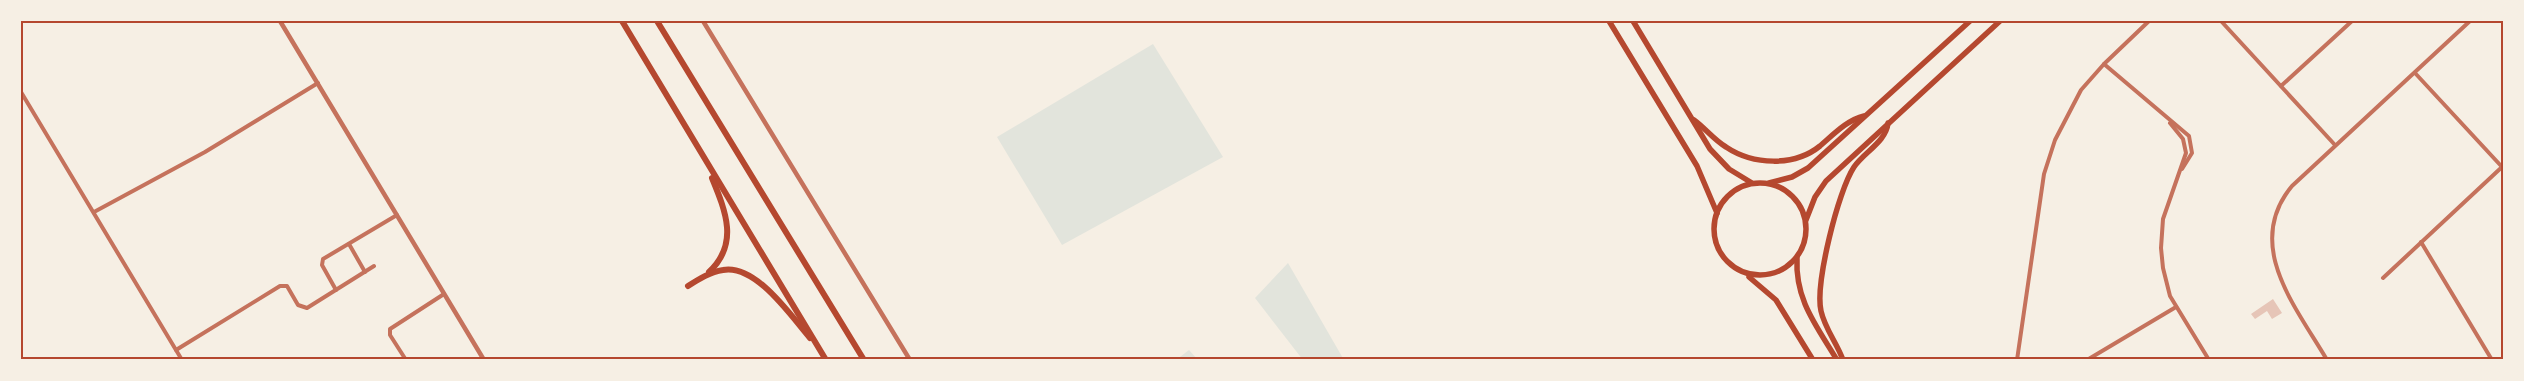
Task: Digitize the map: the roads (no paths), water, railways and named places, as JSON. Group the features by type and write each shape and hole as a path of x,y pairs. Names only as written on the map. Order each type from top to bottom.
{"highway":[{"path":"622,21 825,357"},
{"path":"657,21 864,360"},
{"path":"705,160 722,202 727,222 728,242 719,263 707,275"},
{"path":"688,286 707,275 724,269 746,274 763,285 825,357"}],"main road":[{"path":"1609,21 1697,166 1716,212"},
{"path":"1633,21 1710,149 1719,160 1740,177 1752,183"},
{"path":"1813,360 1776,300 1761,285 1728,263 1720,252 1715,239 1716,212 1730,193 1752,183 1768,183 1792,177 1808,168 1970,21"},
{"path":"1806,220 1815,197 1826,181 2000,21"},
{"path":"1692,118 1726,148 1743,155 1769,161 1796,158 1808,153 1854,118 1866,116"},
{"path":"1843,360 1823,318 1820,304 1820,285 1847,179 1860,159 1886,134 1888,123"},
{"path":"1739,271 1754,276 1770,275 1785,269 1797,258 1804,246 1807,233 1806,220 1801,207 1793,196 1781,187 1768,183"},
{"path":"1797,258 1797,277 1804,303 1837,360"}],"street":[{"path":"280,21 484,360"},
{"path":"703,21 910,360"},
{"path":"2017,360 2044,174 2061,124 2075,100 2104,64 2150,21"},
{"path":"2221,21 2335,145"},
{"path":"2282,86 2352,21"},
{"path":"2326,359 2278,272 2273,254 2272,234 2277,209 2286,194 2335,145 2470,21"},
{"path":"2104,64 2170,122 2182,136 2186,145 2185,156 2164,214 2161,248 2165,278 2176,307 2210,360"},
{"path":"2383,278 2502,167 2415,73"},
{"path":"94,212 205,152 318,83"},
{"path":"21,92 182,360"},
{"path":"336,290 322,265 322,261 397,215"},
{"path":"2422,242 2492,360"},
{"path":"349,244 365,272"},
{"path":"176,350 280,286 287,286 298,305 303,308 310,307 374,266"},
{"path":"406,360 390,335 392,327 444,294"},
{"path":"2087,360 2176,307"}]}
